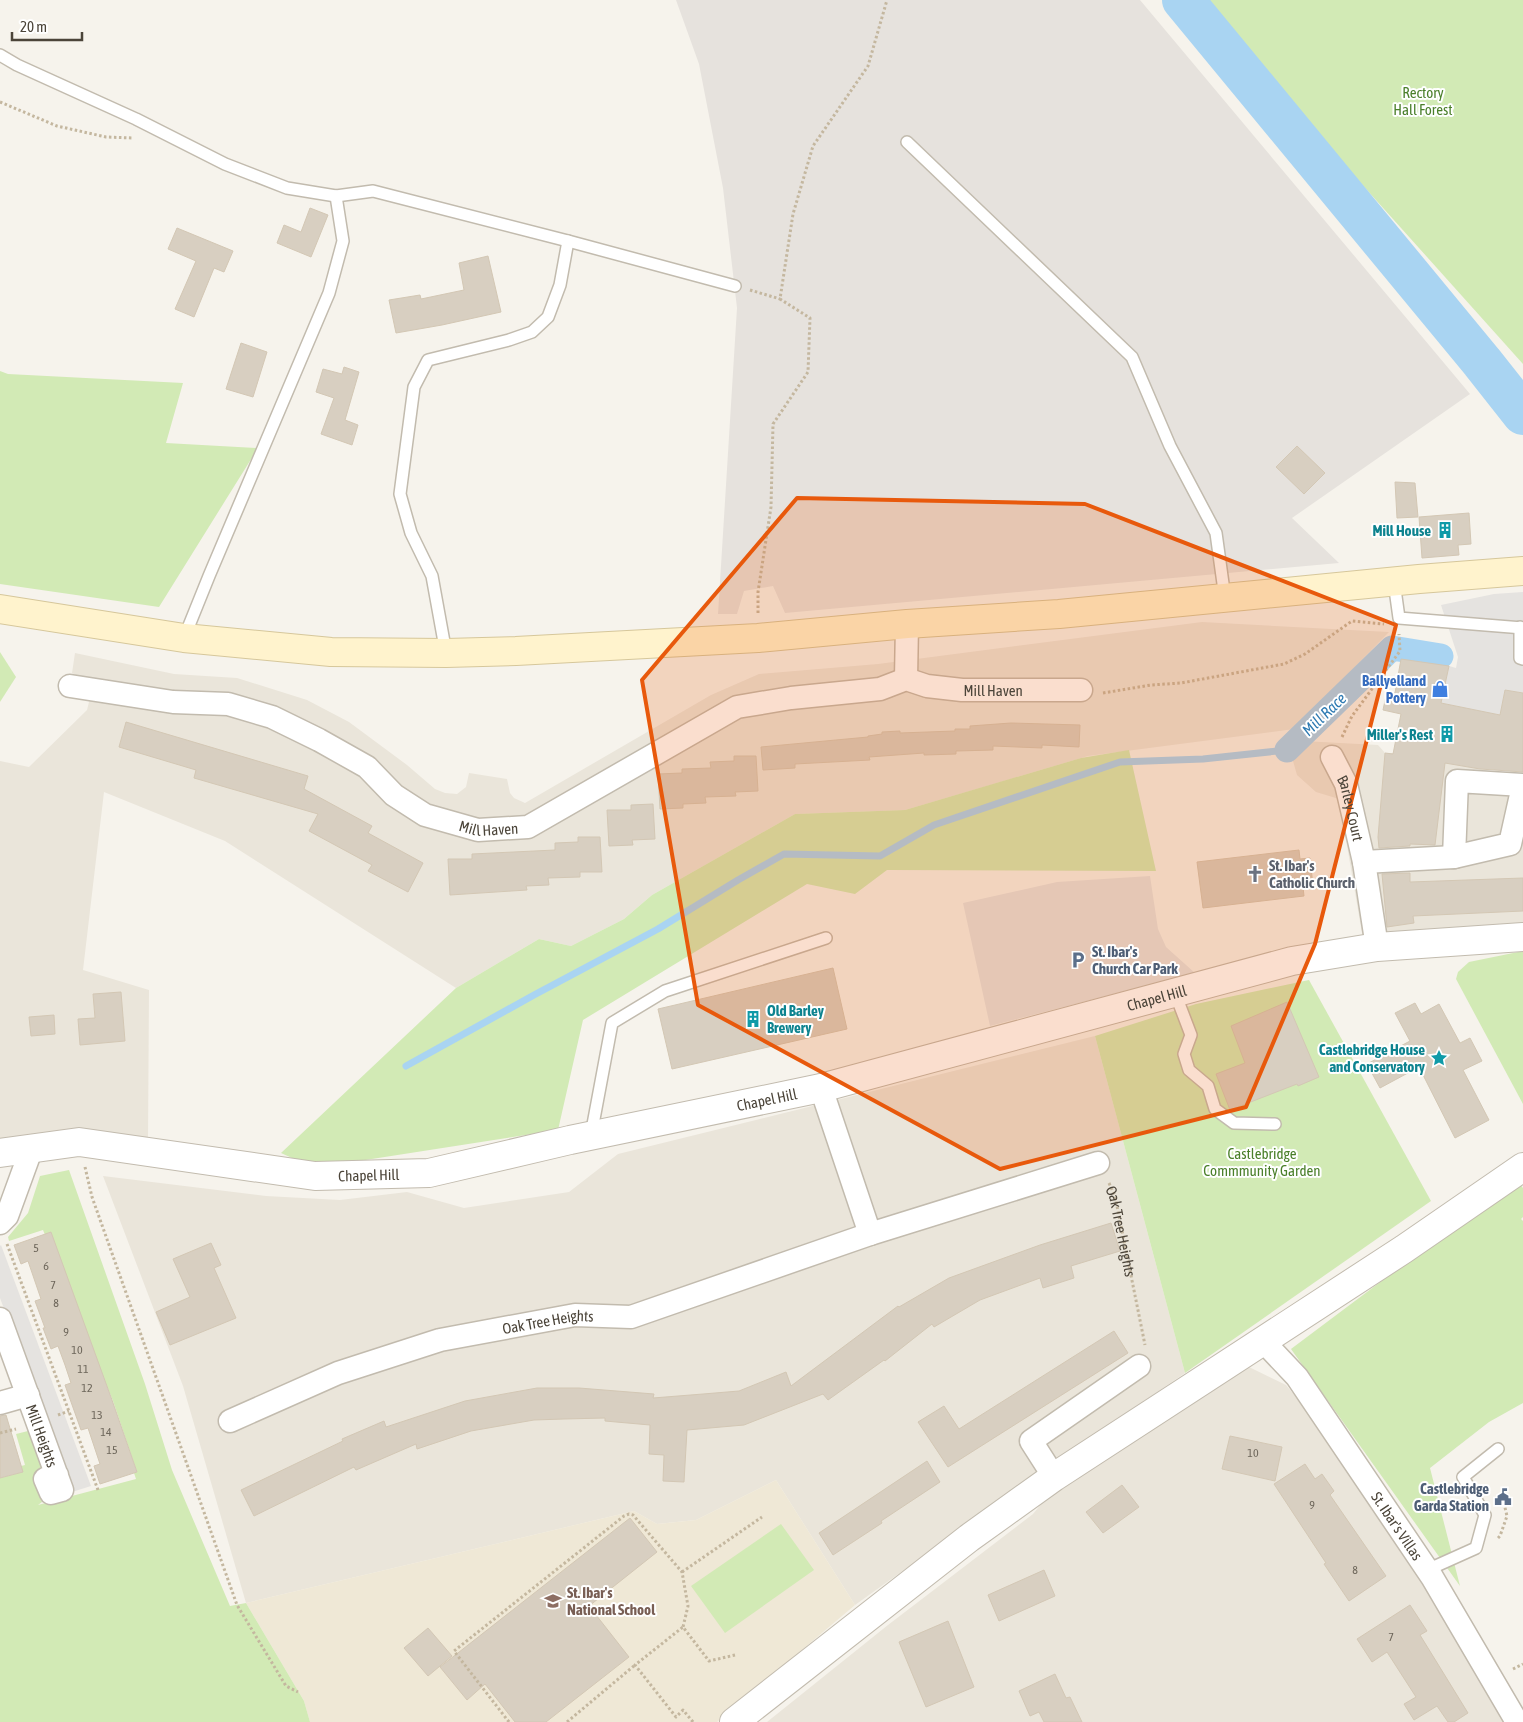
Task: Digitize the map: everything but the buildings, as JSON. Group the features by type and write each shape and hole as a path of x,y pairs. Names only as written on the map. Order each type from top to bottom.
{"main road":[{"path":"0,609 184,638 331,652 446,653 758,638 907,624 1060,614 1523,571"}],"street":[{"path":"906,679 907,624"},
{"name":"Mill Haven","path":"70,686 173,702 228,704 272,716 367,767 394,796 425,815 478,830 528,828 737,707 791,698 880,689 906,679 927,686 962,690 1081,690"},
{"name":"Barley Court","path":"1332,757 1346,784 1364,862 1377,948"},
{"name":"Barley Court","path":"1364,862 1454,857 1510,844 1523,786 1457,781 1454,857"},
{"name":"Chapel Hill","path":"0,1153 79,1142 315,1176 429,1173 591,1135 821,1088 1292,961 1377,948 1523,937"},
{"path":"821,1088 870,1234"},
{"path":"3,1233 7,1216 31,1150"},
{"name":"Oak Tree Heights","path":"230,1421 338,1373 440,1340 575,1315 631,1317 870,1234 1098,1163"},
{"path":"734,1722 962,1543 1054,1477 1404,1249 1523,1168"},
{"name":"Mill Heights","path":"0,1318 57,1475"},
{"name":"St. Ibar's Villas","path":"1263,1341 1297,1376 1427,1570 1517,1722"},
{"path":"1054,1477 1031,1441 1139,1366"},
{"name":"Mill Heights","path":"0,1403 28,1395"}],"lane":[{"path":"0,55 225,164 287,188 336,196 373,191 734,286"},
{"path":"907,142 1132,357 1170,446 1216,533 1225,598"},
{"path":"184,638 329,293 343,241 336,196"},
{"path":"446,653 432,576 411,533 400,494 414,387 428,360 509,340 532,332 548,317 560,285 568,241"},
{"path":"1394,582 1399,622 1522,627 1520,658 1523,659"},
{"path":"591,1135 612,1023 665,991 826,938"},
{"path":"1175,993 1191,1035 1184,1054 1189,1070 1208,1086 1215,1109 1234,1123 1275,1124"},
{"path":"1427,1570 1476,1548 1485,1516 1463,1477 1498,1449"}],"path":[{"path":"780,299 793,214 813,146 868,66 887,0"},
{"path":"0,102 57,126 106,138 135,138 157,130"},
{"path":"734,286 780,299 810,318 808,372 773,424 771,507 758,592 758,638"},
{"path":"1081,690 1083,699 1117,690 1181,682 1284,664 1306,654 1352,621 1399,622 1400,650 1352,716 1332,757"},
{"path":"79,1142 92,1197 238,1605 286,1686 298,1692"},
{"name":"Oak Tree Heights","path":"1098,1163 1115,1196 1146,1346 1139,1366"},
{"path":"3,1233 98,1490"},
{"path":"509,1722 454,1651 624,1516 633,1515 682,1572 688,1606 683,1627 567,1722"},
{"path":"682,1572 762,1517"},
{"path":"683,1627 709,1661 736,1655"},
{"path":"635,1666 676,1717 683,1710 693,1722"}],"highlighted area":[{"path":"797,498 1085,504 1396,625 1315,944 1246,1107 1000,1169 698,1005 642,680"}],"shaded area":[{"path":"676,0 1140,0 1470,394 1292,518 1339,563 785,613 773,586 744,591 737,614 718,614 737,308 723,188 699,64"},
{"path":"1523,592 1523,693 1505,690 1500,715 1441,703 1449,666 1456,668 1458,657 1441,605 1494,594"},
{"path":"1202,622 1389,632 1294,729 1088,756 905,810 795,814 652,895 624,919 571,946 539,939 456,988 225,841 104,792 83,970 149,990 148,1140 0,1141 0,761 29,767 87,710 91,694 81,678 72,673 75,653 174,674 237,678 307,700 349,722 407,765 435,789 445,793 457,794 466,787 469,773 507,779 510,793 514,798 525,803 711,695 759,674 878,664"},
{"path":"1303,741 1378,745 1385,753 1523,777 1523,925 1363,939 1339,799 1316,792 1297,775 1291,754"},
{"name":"St. Ibar's Church Car Park","path":"1150,876 1158,929 1166,947 1195,973 990,1026 963,903 1057,882"},
{"path":"1095,1036 1185,1373 1048,1467 855,1605 776,1480 696,1520 657,1524 634,1511 246,1603 183,1386 103,1176 266,1196 340,1200 407,1192 464,1208 569,1192 618,1154"},
{"path":"1,1245 91,1486 72,1492 0,1298"},
{"path":"1249,1367 1286,1385 1330,1438 1380,1508 1505,1722 767,1722 888,1625 1033,1514 1051,1492"},
{"name":"St. Ibar's National School","path":"776,1480 855,1605 717,1722 310,1722 304,1701 246,1603 634,1511 657,1524 696,1520"}],"green space":[{"name":"Rectory Hall Forest","path":"1204,0 1523,0 1523,364 1358,180"},
{"path":"0,371 8,374 183,383 166,443 258,448 159,607 0,584"},
{"path":"0,652 16,677 0,702"},
{"path":"1129,750 1156,871 887,870 855,894 807,884 583,1020 558,1130 314,1168 281,1153 456,988 539,939 571,946 624,919 652,895 795,814 905,810 1081,758"},
{"path":"1523,951 1523,1104 1456,979 1458,972 1469,962"},
{"name":"Castlebridge Commmunity Garden","path":"1309,980 1431,1201 1185,1373 1095,1036 1196,1004"},
{"path":"69,1170 145,1384 172,1470 230,1606 246,1603 304,1701 310,1722 0,1722 0,1478 22,1472 21,1466 25,1465 16,1434 32,1430 47,1469 36,1481 42,1502 38,1505 136,1479 134,1473 137,1472 113,1401 43,1230 9,1241 8,1237 28,1213 40,1176"},
{"path":"1518,1182 1523,1188 1523,1217 1521,1219 1523,1221 1523,1403 1489,1422 1430,1468 1460,1586 1291,1349"},
{"path":"781,1524 814,1570 725,1633 691,1586"}],"waterway":[{"path":"1183,0 1523,414"},
{"name":"Mill Race","path":"1287,750 1392,648 1441,656"},
{"path":"406,1066 658,929 784,854 880,856 934,825 1120,762 1203,759 1287,750"}],"place":[{"name":"Mill House","path":"1445,530"},
{"name":"Ballyelland Pottery","path":"1440,689"},
{"name":"Miller's Rest","path":"1447,734"},
{"name":"St. Ibar's Catholic Church","path":"1255,874"},
{"name":"St. Ibar's Church Car Park","path":"1078,960"},
{"name":"Old Barley Brewery","path":"753,1019"},
{"name":"Castlebridge House and Conservatory","path":"1439,1058"},
{"name":"Castlebridge Garda Station","path":"1503,1497"},
{"name":"St. Ibar's National School","path":"553,1601"}]}
